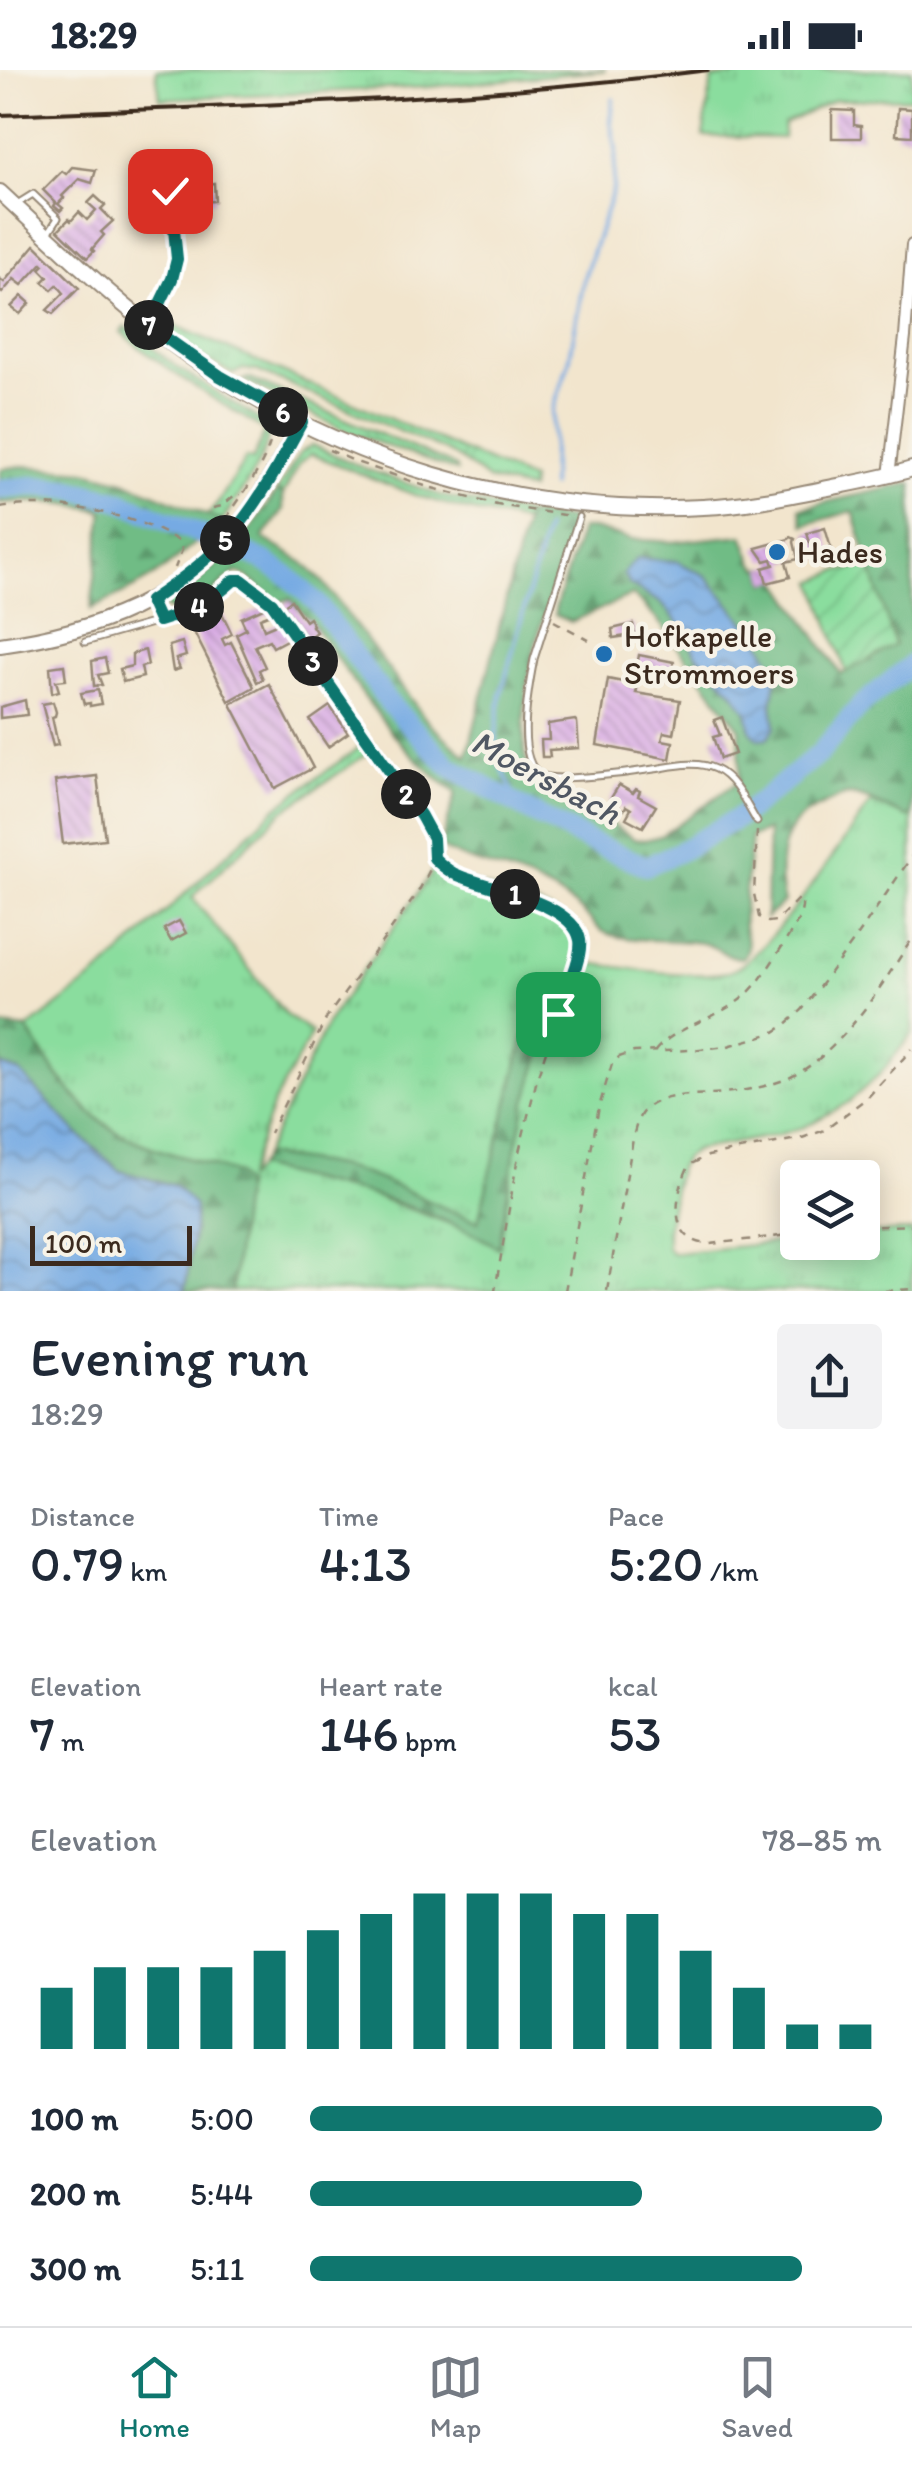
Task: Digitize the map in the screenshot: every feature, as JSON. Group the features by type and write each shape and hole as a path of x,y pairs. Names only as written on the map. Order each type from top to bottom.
{"main road":[{"path":"0,192 149,326 220,376 302,422 361,449 443,477 579,511 752,502 912,469"},
{"path":"0,645 70,633 150,601 210,556 229,527 267,485 302,422"}],"street":[{"path":"888,476 912,245"},
{"path":"150,601 159,621 207,603 223,590"}],"lane":[{"path":"149,326 172,279 177,259 167,173"},
{"path":"170,191 196,189"},
{"path":"579,511 529,682 525,725 533,769 550,778 573,778 698,764 712,767 736,788 756,822"},
{"path":"84,642 159,621"}],"path":[{"path":"229,527 264,458 272,437 272,422"},
{"path":"212,508 222,506 236,494 242,495"},
{"path":"0,508 64,508 133,522 180,542 182,550 172,572 185,562"},
{"path":"223,590 234,580 242,580 272,603 433,838 434,858 417,894 326,1017 270,1133"},
{"path":"548,618 588,640"},
{"path":"654,1052 666,1040 745,996 757,984 802,912 804,904 798,898 776,921 759,918 754,894 756,822"},
{"path":"564,1291 612,1064 634,1052 728,1046 784,1026 802,1010 912,856"},
{"path":"434,858 448,871 538,903 567,919 580,941 522,1140 496,1291"},
{"path":"607,1291 634,1133 644,1110 660,1100 762,1086 804,1070 845,1033 912,939"},
{"path":"780,1236 710,1244 689,1239 678,1216 679,1194 689,1165 708,1156 824,1130 868,1097 912,1049"},
{"path":"880,1226 912,1224"},
{"path":"884,1291 912,1289"}],"green space":[{"path":"156,70 606,70 430,87 160,99"},
{"path":"770,70 912,70 912,98 834,100 784,124 783,138 703,136 712,79"},
{"path":"158,318 531,480 530,490 488,480 442,449 258,371 243,369 233,374 158,326"},
{"path":"126,327 178,368 269,426 259,463 222,521 208,515 246,458 253,460 264,433 137,346 121,332"},
{"path":"248,378 448,463 457,471 346,431 243,380"},
{"path":"312,445 442,496 527,514 525,522 415,495 311,454 300,463 283,494 277,491 300,453"},
{"path":"22,466 86,471 124,481 222,521 164,569 91,609 103,511 52,503 0,503 0,469"},
{"path":"912,483 912,816 848,795 806,814 788,833 783,851 780,877 784,902 766,918 768,830 751,837 744,906 748,947 743,958 701,943 611,935 546,888 440,847 456,793 422,765 394,734 290,599 277,603 236,572 190,608 171,610 162,604 201,578 244,538 277,491 283,494 283,510 263,538 304,563 324,583 428,722 467,757 527,514 572,519 528,681 526,760 536,775 559,782 565,805 607,821 634,839 645,840 661,836 739,781 740,729 659,622 633,595 571,622 555,615 581,529 630,539 673,542 743,535 754,563 763,568 767,583 778,580 841,674 894,645 853,511 804,525 800,508","holes":["661,561 676,561 706,576 759,639 777,673 772,705 775,727 751,731 747,712 733,691 695,653 671,614 661,603 630,585"]},
{"path":"870,566 895,645 846,672 814,582 837,571"},
{"path":"365,743 371,751 283,811 192,897 286,1015 312,1033 273,1104 246,1180 257,1167 360,1191 468,1230 498,1247 478,1221 415,1194 334,1166 264,1155 330,1018 435,865 456,877 534,903 562,917 576,934 574,961 712,974 728,972 743,964 762,947 871,802 912,816 912,1034 881,1073 849,1102 828,1114 804,1127 696,1150 684,1158 678,1168 667,1247 671,1253 677,1253 780,1242 780,1260 880,1260 880,1232 912,1231 912,1291 232,1291 215,1166 137,1141 100,1120 65,1084 27,1029 106,968 278,806"},
{"path":"529,1019 550,1023 526,1102 499,1248 445,1221 388,1200 257,1167 264,1155 345,1168 478,1221"},
{"path":"0,1026 27,1029 75,1097 112,1129 156,1149 236,1174 244,1185 232,1291 185,1291 194,1229 175,1186 120,1171 77,1133 20,1072 0,1065"}],"water":[{"path":"637,558 676,561 706,576 759,639 777,673 772,705 775,727 768,738 758,739 751,731 747,712 695,653 671,614 661,603 630,585 623,574"},
{"path":"0,1065 20,1072 77,1133 120,1171 175,1186 195,1206 185,1291 0,1291"}],"building":[{"path":"898,108 912,109 912,136 896,135"},
{"path":"832,110 854,111 854,125 861,126 861,138 832,138"},
{"path":"72,167 96,170 92,183 79,179 62,196 60,211 43,190 62,171 66,174"},
{"path":"149,179 150,189 161,187 164,210 151,212 148,195 143,196 141,181"},
{"path":"214,183 215,201 193,202 193,193 208,193 207,184"},
{"path":"95,196 113,221 101,232 104,235 87,258 58,230 79,212 87,220 96,210 88,203"},
{"path":"35,245 79,288 53,314 47,310 64,293 57,285 52,290 43,282 48,277 40,269 42,263 22,285 14,279 0,291 0,279 4,282"},
{"path":"22,296 30,303 20,314 11,307"},
{"path":"825,528 833,555 815,559 807,533"},
{"path":"795,539 798,559 786,562 790,577 767,583 763,568 774,565 772,559 765,561 756,548"},
{"path":"291,600 305,621 309,618 316,632 307,639 284,605"},
{"path":"270,605 273,613 260,618 264,629 283,621 290,638 273,647 269,640 255,646 265,667 259,670 263,679 257,682 236,634 246,629 241,618"},
{"path":"220,609 232,634 222,639 225,645 231,642 254,687 229,701 193,630 213,620 210,614"},
{"path":"633,624 635,634 643,633 644,639 629,642 627,636 613,638 612,629"},
{"path":"182,642 186,656 176,659 180,669 173,671 169,646"},
{"path":"145,650 148,665 141,667 143,677 123,682 120,669 132,666 132,654"},
{"path":"639,655 674,662 671,678 636,671"},
{"path":"105,658 108,673 98,675 102,685 94,686 92,661"},
{"path":"64,665 66,680 56,681 59,691 52,693 50,667"},
{"path":"608,679 638,685 636,693 680,700 674,734 664,732 662,740 673,742 670,759 597,745"},
{"path":"269,684 313,768 275,788 231,704"},
{"path":"98,690 101,704 84,704 81,693"},
{"path":"25,700 27,715 0,718 0,707"},
{"path":"53,702 58,745 53,746 42,704"},
{"path":"330,706 348,733 328,747 310,720"},
{"path":"722,717 735,754 720,759 713,737 720,735 714,720"},
{"path":"575,720 579,748 549,750 550,757 542,757 541,740 549,740 548,724"},
{"path":"97,776 105,839 63,844 55,781"},
{"path":"619,785 633,793 636,789 640,791 638,796 656,806 643,827 626,818 631,809 626,806 624,810 609,801"},
{"path":"179,921 186,933 171,941 164,929"}],"waterway":[{"path":"551,486 553,410 569,362 584,278 613,190 613,99"},
{"name":"Moersbach","path":"0,489 67,488 117,500 261,559 289,577 316,602 389,703 449,766 588,841 646,866 743,815 819,754 860,706 912,664"},
{"path":"519,806 497,757 496,732 501,694 546,528"}],"railway":[{"path":"0,115 443,95 708,70"}],"place":[{"name":"Hades","path":"777,552"},
{"name":"Hofkapelle Strommoers","path":"604,654"}],"route":[{"path":"170,191 177,259 172,279 149,326 191,358 302,422 267,485 234,530 210,556 150,601 159,621 207,603 234,580 242,580 272,603 421,816 433,838 434,858 448,871 538,903 575,928 579,954 558,1014"}]}
